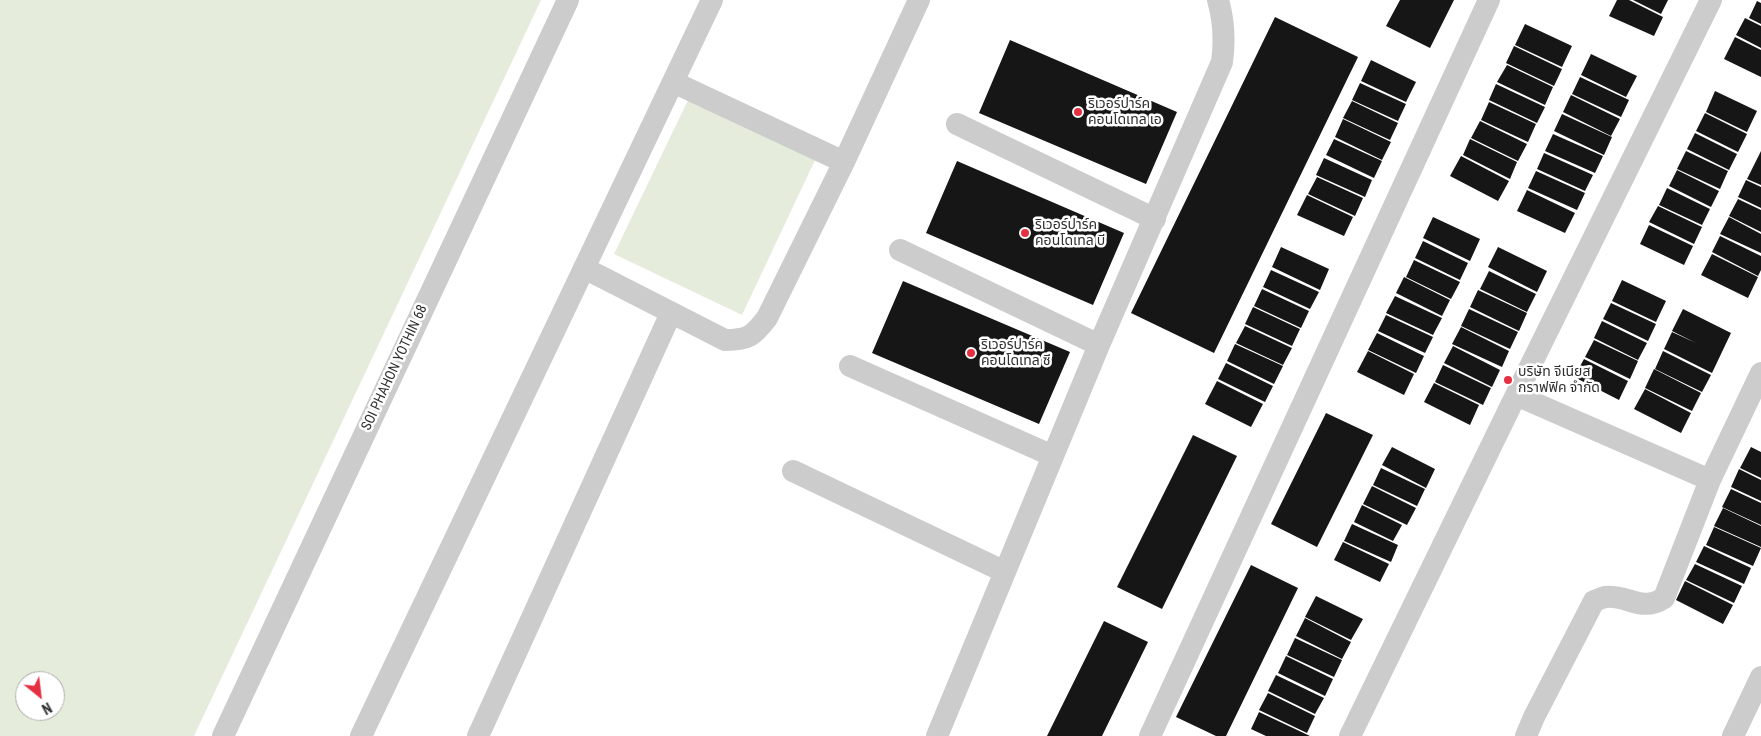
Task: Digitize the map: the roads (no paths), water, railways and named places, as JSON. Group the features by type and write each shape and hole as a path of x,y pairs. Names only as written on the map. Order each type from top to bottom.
{"street":[{"name":"SOI PHAHON YOTHIN 68","path":"223,736 568,0"},
{"path":"361,736 712,0"},
{"path":"584,268 725,340 742,340 755,333 767,318 844,162 919,0"},
{"path":"937,736 1052,456 1222,62 1225,38 1218,0"},
{"path":"1150,736 1488,0"},
{"path":"1350,736 1711,0"},
{"path":"673,82 844,162"},
{"path":"957,124 1155,219"},
{"path":"900,250 1099,345"},
{"path":"478,736 671,313"},
{"path":"850,366 1052,456"},
{"path":"1526,736 1594,601 1611,597 1644,605 1656,603 1664,598 1710,480 1761,373"},
{"path":"1516,395 1710,480"},
{"path":"793,471 1005,572"},
{"path":"1733,736 1761,677"}],"place":[{"name":"ริเวอร์ปาร์ค คอนโดเทล เอ","path":"1078,112"},
{"name":"ริเวอร์ปาร์ค คอนโดเทล บี","path":"1025,233"},
{"name":"ริเวอร์ปาร์ค คอนโดเทล ซี","path":"971,353"},
{"name":"บริษัท จีเนียส กราฟฟิค จำกัด","path":"1508,380"}]}
